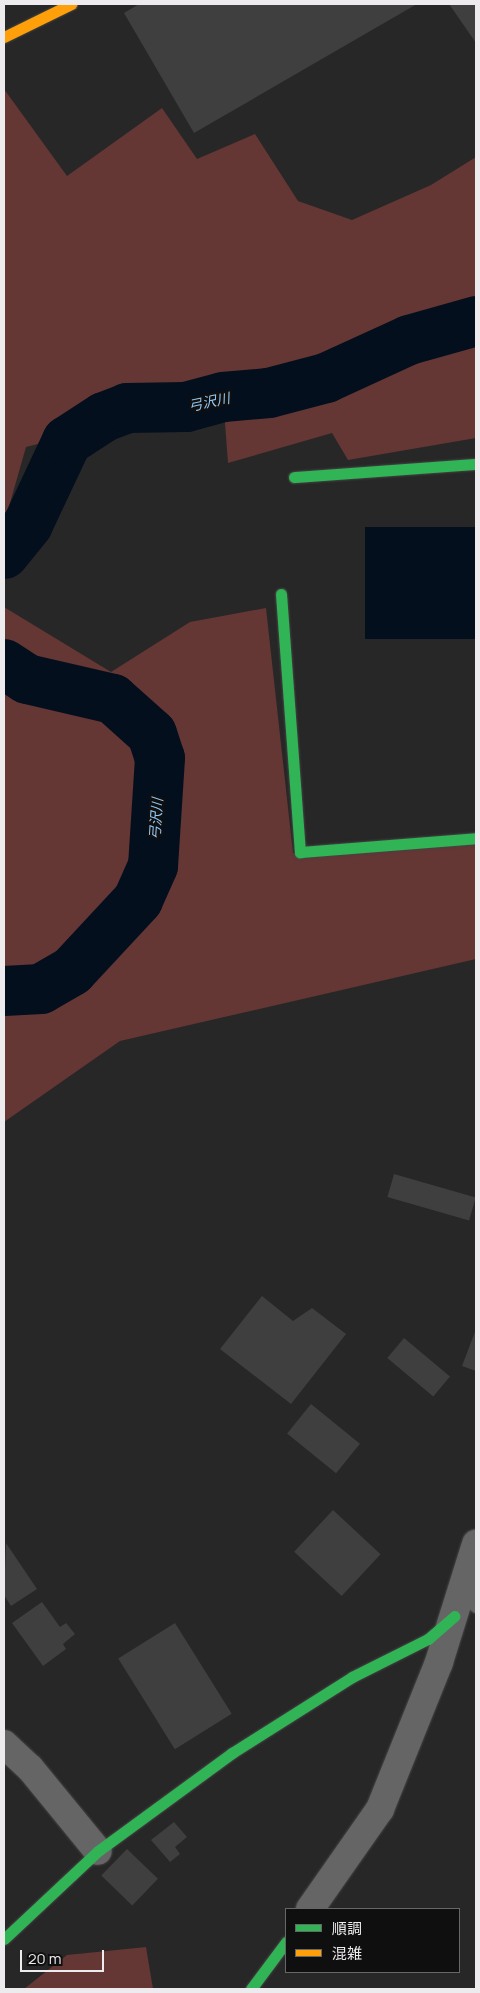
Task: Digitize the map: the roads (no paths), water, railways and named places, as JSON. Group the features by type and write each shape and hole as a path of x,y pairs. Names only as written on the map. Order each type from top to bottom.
{"street":[{"path":"4,37 71,4"},
{"path":"294,477 476,464"},
{"path":"281,594 300,852 476,838"},
{"path":"311,1908 380,1810 465,1604 476,1544"},
{"path":"4,1939 98,1850 232,1753 352,1677 428,1639 465,1604"},
{"path":"4,1744 30,1768 98,1850"},
{"path":"251,1989 285,1943"}],"water":[{"path":"365,527 476,527 476,639 365,639"}],"waterway":[{"name":"弓沢川","path":"4,554 28,524 67,441 104,417 127,408 186,407 223,397 269,393 326,378 409,340 476,321"},
{"name":"弓沢川","path":"4,664 27,679 113,699 152,734 160,758 153,866 138,900 72,971 41,989 4,991"}]}
